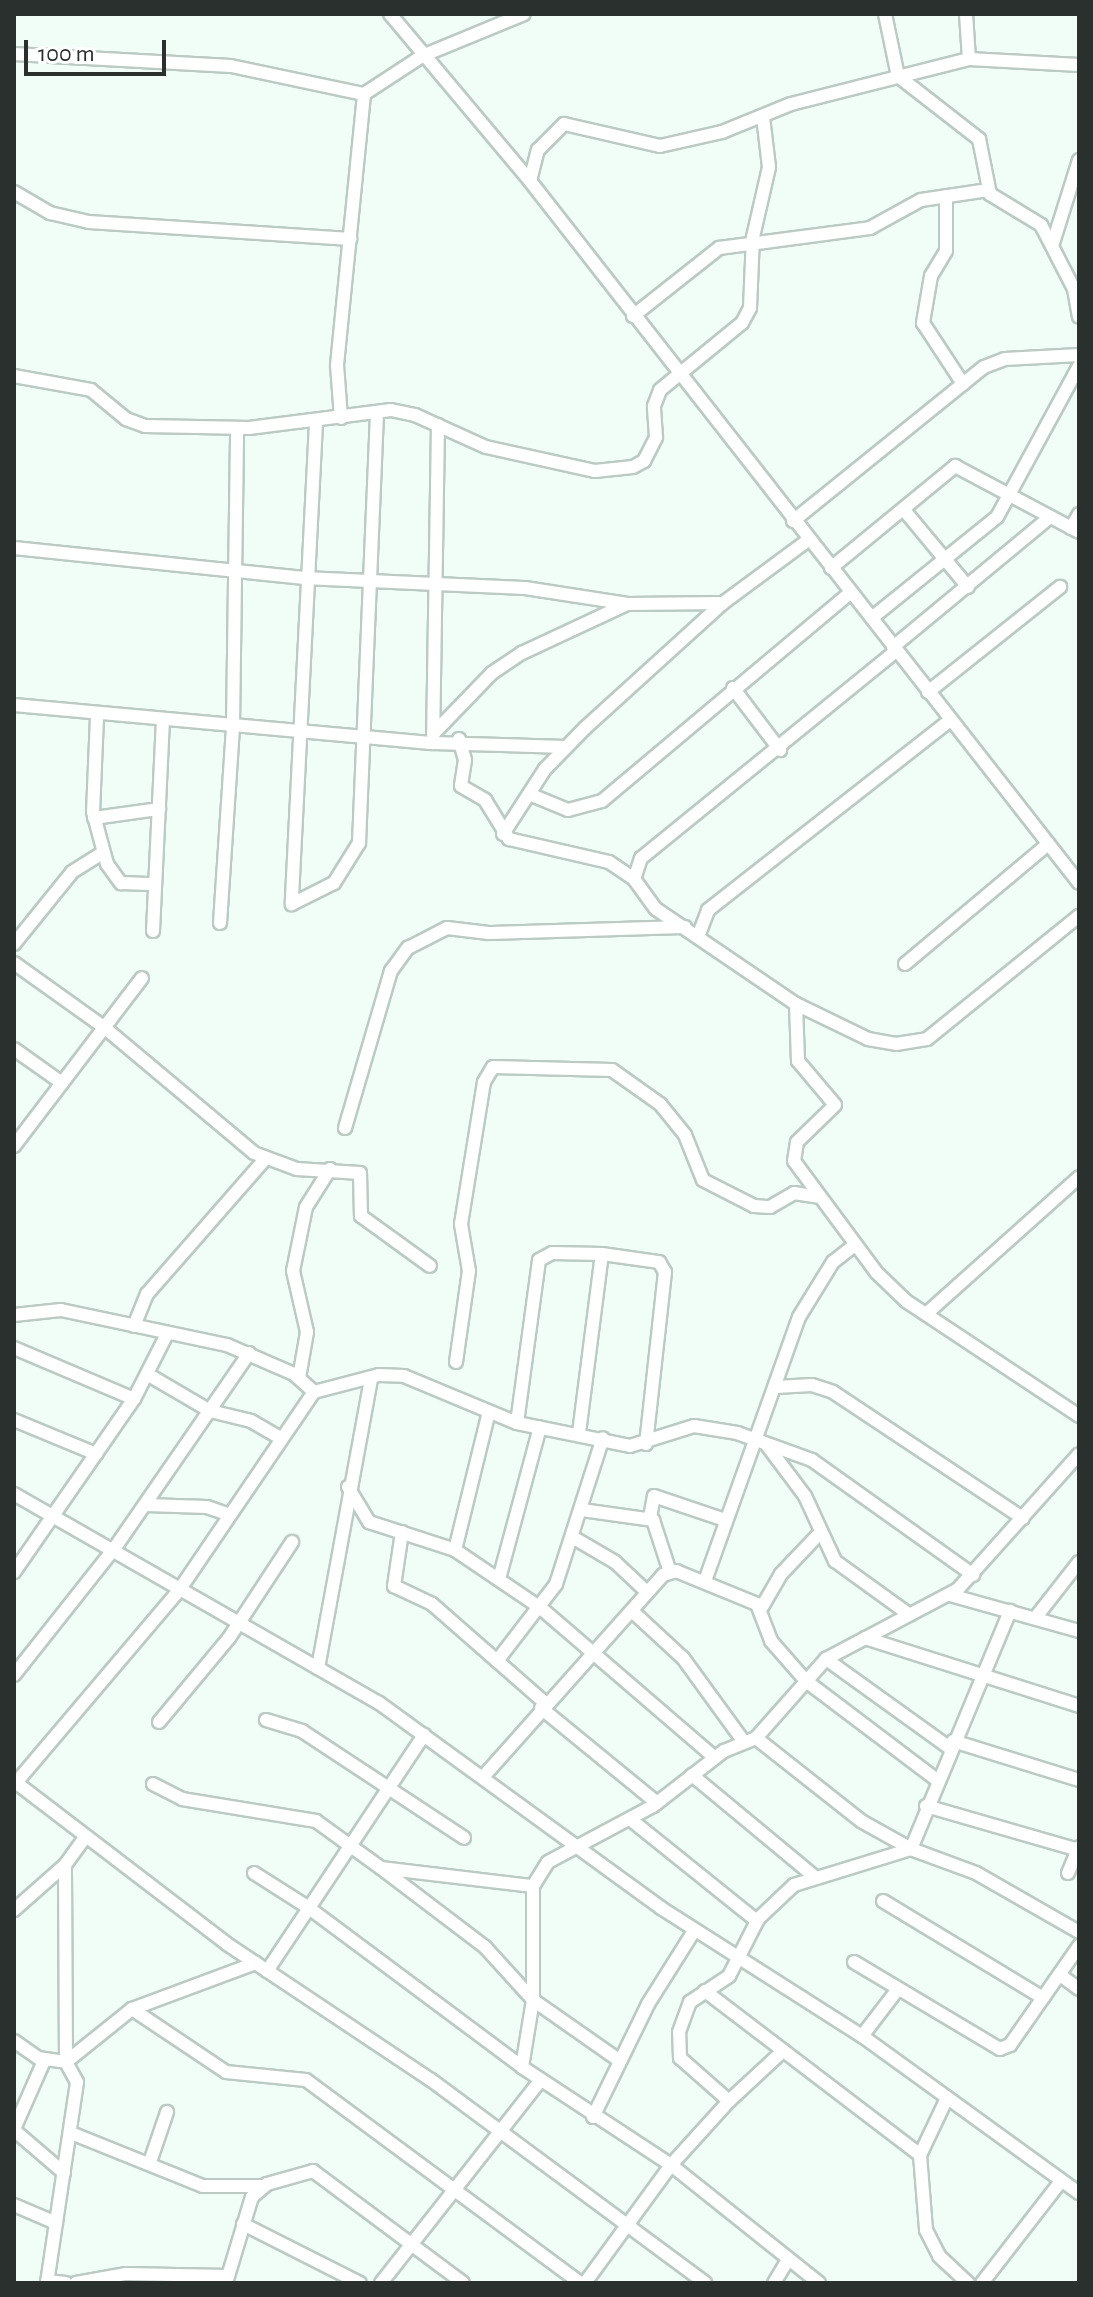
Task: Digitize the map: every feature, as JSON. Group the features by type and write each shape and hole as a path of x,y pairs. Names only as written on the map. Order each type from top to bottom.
{"street":[{"path":"390,14 422,56 530,181 1079,883"},
{"path":"14,54 231,66 364,94 422,56 524,14"},
{"path":"885,14 898,76 979,139 988,190"},
{"path":"966,14 969,59"},
{"path":"530,181 538,150 564,124 652,147 898,76 969,59 1079,65"},
{"path":"341,418 337,365 364,94"},
{"path":"14,376 91,390 126,419 145,426 237,428 316,423 377,412 415,415 486,447 616,471 644,461 652,448 655,398 679,374 742,323 750,308 753,241 769,167 763,117"},
{"path":"1053,243 1064,199 1079,160"},
{"path":"633,316 708,252 753,241 870,228 907,206 988,190 1041,225 1053,243 1079,317"},
{"path":"14,192 50,213 89,222 350,239"},
{"path":"946,196 946,251 931,276 923,323 963,384"},
{"path":"1064,199 1079,202"},
{"path":"793,521 963,384 1005,359 1079,355"},
{"path":"873,617 997,517 1012,497 1079,366"},
{"path":"316,423 304,578 292,904 334,883 359,843 366,736 377,412"},
{"path":"433,738 438,425"},
{"path":"220,923 233,725 232,572 237,428"},
{"path":"831,568 955,466 1075,530 1079,514"},
{"path":"904,510 968,587"},
{"path":"634,879 641,858 780,750 1050,517"},
{"path":"503,834 529,794 566,747 723,603 808,540"},
{"path":"14,548 232,572 437,583 628,604 723,603"},
{"path":"928,692 1060,587"},
{"path":"529,794 568,810 602,801 851,592"},
{"path":"433,738 492,673 522,653 628,604"},
{"path":"733,688 780,750"},
{"path":"14,705 97,717 566,747"},
{"path":"97,717 94,818 103,853 121,883 155,884"},
{"path":"153,931 163,720"},
{"path":"699,934 708,910 950,720"},
{"path":"459,739 465,760 461,786 485,800 503,834 516,843 609,862 634,879 656,909 699,934 796,1004 868,1039 896,1044 927,1039 1079,916"},
{"path":"94,818 159,809"},
{"path":"905,964 1048,844"},
{"path":"14,944 72,872 103,853"},
{"path":"345,1128 391,971 408,948 447,928 489,933 685,927"},
{"path":"14,963 105,1028 215,1125 265,1159 297,1169 360,1173 361,1216 430,1266"},
{"path":"17,1138 142,978"},
{"path":"796,1004 798,1061 835,1105 794,1152 797,1170 855,1245 926,1314 1079,1416"},
{"path":"14,1049 62,1083"},
{"path":"456,1362 469,1271 461,1224 484,1082 493,1067 612,1070 660,1104 685,1135 703,1180 754,1206 770,1207 794,1193 820,1197"},
{"path":"134,1326 147,1294 265,1159"},
{"path":"299,1378 307,1332 293,1282 294,1260 306,1207 330,1169"},
{"path":"926,1314 1079,1177"},
{"path":"705,1581 725,1520 762,1443 776,1387 808,1298 855,1245"},
{"path":"517,1423 536,1265 552,1253 602,1254 659,1262 665,1272 646,1444"},
{"path":"579,1433 602,1254"},
{"path":"14,1315 61,1310 249,1353 299,1378 314,1392"},
{"path":"14,1572 57,1517 134,1399 167,1334"},
{"path":"14,1348 134,1399"},
{"path":"14,1675 114,1549 249,1353"},
{"path":"147,1374 210,1411 251,1421 280,1438"},
{"path":"705,2283 499,2136 431,2080 262,1967 15,1783 180,1589 227,1514 314,1392 371,1378 404,1376 517,1423 603,1438 646,1444 694,1426 720,1427 825,1468 973,1575"},
{"path":"318,1668 348,1487 371,1378"},
{"path":"776,1387 812,1385 833,1392 1023,1518"},
{"path":"455,1550 489,1412"},
{"path":"14,1420 96,1454"},
{"path":"499,1579 540,1427"},
{"path":"497,1661 542,1609 574,1538 603,1438"},
{"path":"762,1443 805,1496 835,1561 910,1615"},
{"path":"522,2067 533,2000 533,1886 548,1862 657,1803 714,1757 750,1740 826,1659 950,1595 973,1575 1079,1454"},
{"path":"348,1487 369,1522 455,1550 542,1609 714,1757"},
{"path":"14,1494 318,1668 424,1735 694,1931 862,2036 1079,2193"},
{"path":"650,1518 654,1496 725,1520"},
{"path":"146,1505 207,1507 227,1514"},
{"path":"582,1510 650,1518 660,1529 670,1572"},
{"path":"402,1532 394,1586 432,1604 543,1706 657,1803"},
{"path":"820,1533 781,1574 762,1607 771,1641 806,1681 937,1780"},
{"path":"574,1538 615,1562 647,1592"},
{"path":"159,1722 239,1623 292,1542"},
{"path":"1036,1617 1079,1562"},
{"path":"670,1572 705,1581 762,1607"},
{"path":"483,1777 543,1706 647,1592 670,1572"},
{"path":"950,1595 1079,1631"},
{"path":"632,1611 683,1658 750,1740 861,1821 911,1849 976,1873 1079,1932"},
{"path":"911,1849 926,1806 1010,1611"},
{"path":"865,1638 1079,1706"},
{"path":"826,1659 952,1744 1079,1780"},
{"path":"266,1720 302,1731 464,1838"},
{"path":"14,2041 44,2061 66,2062 132,2009 262,1967 353,1845 386,1789 424,1735"},
{"path":"692,1775 815,1877"},
{"path":"153,1784 182,1799 294,1814 353,1845 485,1947 533,2000 620,2061"},
{"path":"926,1806 1078,1849 1068,1873"},
{"path":"630,1819 757,1921"},
{"path":"14,1910 65,1865 85,1837"},
{"path":"729,2101 680,2058 683,2017 705,1991 729,1976 757,1921 794,1885 911,1849"},
{"path":"65,1865 66,2062 77,2082 47,2282 66,2283"},
{"path":"381,1868 533,1886"},
{"path":"254,1873 309,1908 540,2081 671,2165 819,2283"},
{"path":"883,1901 1043,1998"},
{"path":"593,2117 620,2061 694,1931"},
{"path":"854,1962 1000,2049 1010,2045 1079,1946"},
{"path":"1060,1975 1079,1989"},
{"path":"862,2036 898,1989"},
{"path":"705,1991 920,2155"},
{"path":"132,2009 226,2072 306,2080 583,2283 627,2230 671,2165 729,2101 783,2051"},
{"path":"44,2061 14,2129 64,2173"},
{"path":"381,2283 415,2246 540,2081"},
{"path":"947,2098 920,2155 928,2236 968,2283"},
{"path":"150,2162 167,2112"},
{"path":"71,2133 150,2162 203,2186 262,2186 313,2171 463,2283"},
{"path":"982,2283 1061,2181"},
{"path":"76,2283 126,2274 226,2280 243,2224 262,2186"},
{"path":"14,2205 56,2223"},
{"path":"243,2224 360,2283"},
{"path":"774,2283 788,2260"}]}
